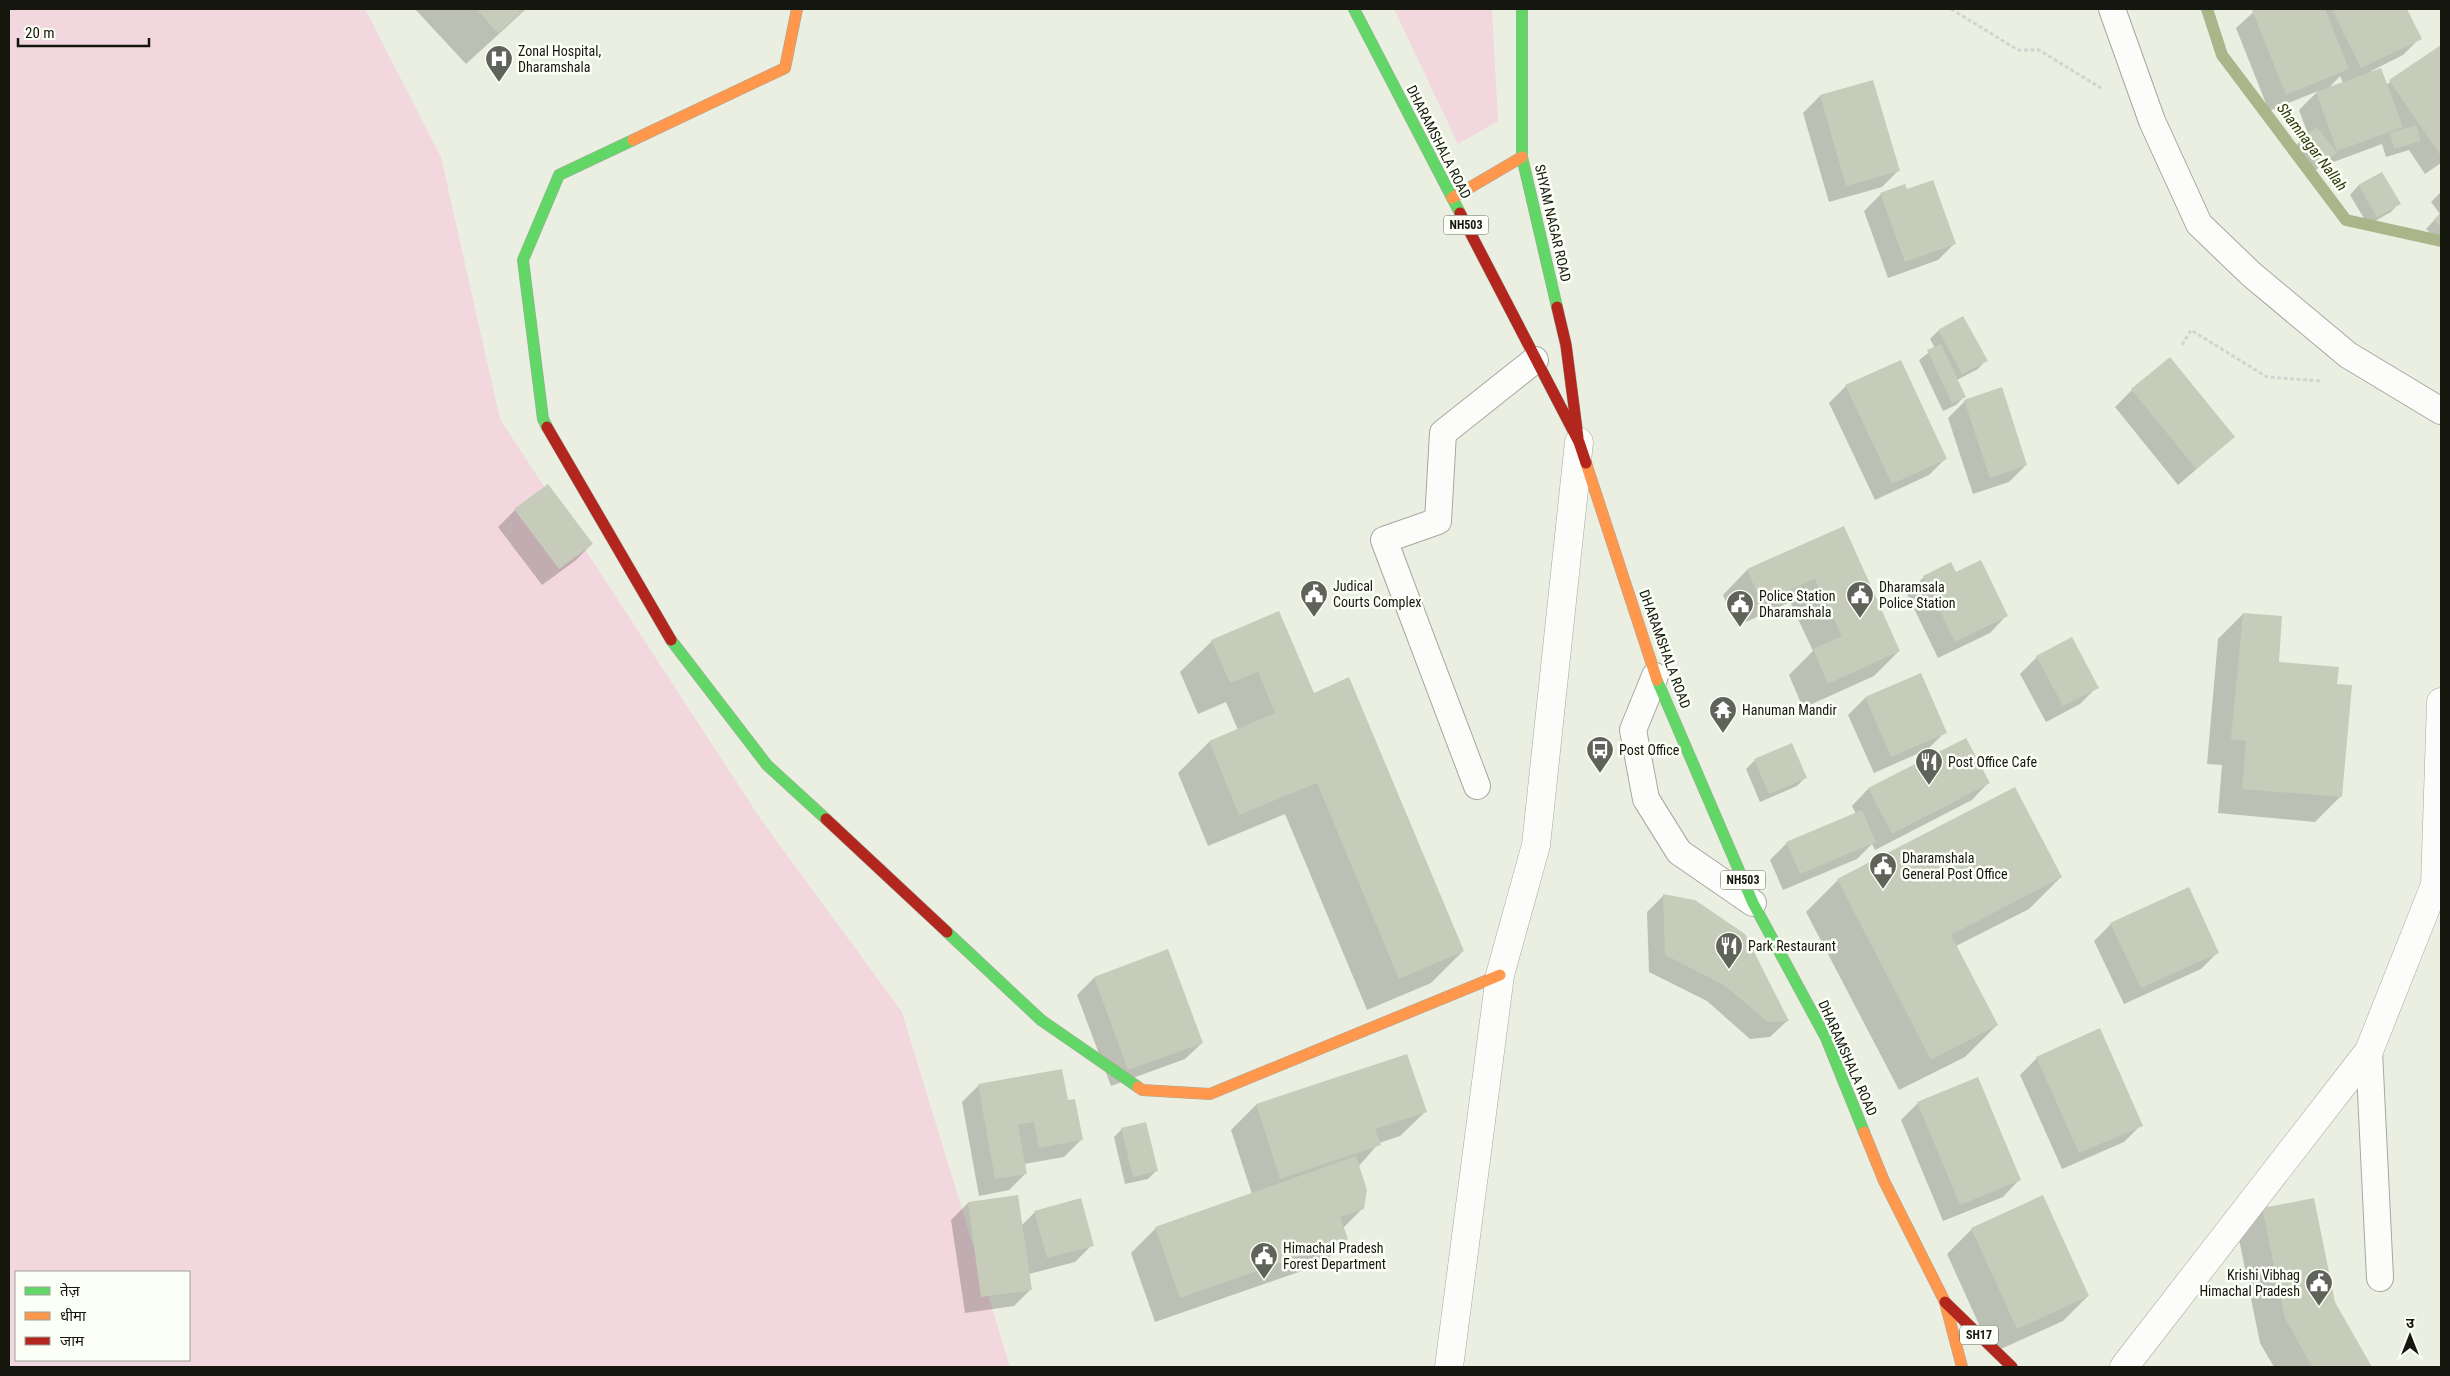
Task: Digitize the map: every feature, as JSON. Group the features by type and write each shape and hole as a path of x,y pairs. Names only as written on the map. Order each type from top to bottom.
{"street":[{"path":"797,9 785,68 559,175 523,260 543,419 667,635 767,764 1040,1020 1142,1090 1210,1094 1500,975"},
{"name":"DHARAMSHALA ROAD","path":"1354,9 1579,442 1655,676 1753,903 1826,1038 1884,1181 1945,1302"},
{"name":"SHYAM NAGAR ROAD","path":"1522,9 1522,157 1566,344 1579,442"},
{"path":"1452,198 1522,157"},
{"path":"1450,1367 1500,975 1536,845 1579,442"},
{"path":"2124,1367 2369,1051 2435,885 2441,702"},
{"name":"NH503","path":"1945,1302 1962,1367"},
{"name":"SH17","path":"1945,1302 2012,1367"}],"lane":[{"path":"2112,9 2152,121 2199,224 2251,274 2348,356 2441,411"},
{"path":"1477,786 1384,540 1438,521 1443,433 1535,360"},
{"path":"1655,676 1633,730 1646,799 1679,852 1753,903"},
{"path":"2369,1051 2380,1278"}],"path":[{"path":"1951,9 2018,50 2039,50 2104,90"},
{"path":"2182,345 2191,330 2267,377 2325,381"}],"shaded area":[{"path":"9,9 365,9 441,157 500,419 762,821 902,1012 1010,1367 9,1367"},
{"path":"1394,9 1492,9 1498,121 1458,144"}],"building":[{"path":"476,9 525,9 498,33"},
{"path":"2325,9 2349,69 2286,95 2252,10"},
{"path":"2332,9 2407,9 2422,39 2361,68"},
{"path":"2441,45 2441,156 2389,80"},
{"path":"2381,68 2403,127 2337,151 2316,92"},
{"path":"1873,80 1900,171 1846,186 1820,95"},
{"path":"2416,125 2421,141 2394,149 2390,133"},
{"path":"2317,127 2337,153 2319,167 2300,140"},
{"path":"2382,172 2401,204 2377,217 2358,185"},
{"path":"1933,180 1956,244 1905,262 1880,193 1905,184 1907,189"},
{"path":"2441,212 2441,227 2434,220"},
{"path":"1963,316 1988,361 1962,374 1938,330"},
{"path":"1941,344 1966,397 1952,403 1927,350"},
{"path":"2170,357 2235,437 2196,469 2131,389"},
{"path":"1901,360 1947,459 1892,484 1845,385"},
{"path":"2002,387 2027,465 1990,478 1964,400"},
{"path":"548,484 593,544 559,569 514,509"},
{"name":"Dharamsala Police Station","path":"1844,526 1900,651 1828,684 1813,649 1842,636 1815,579 1761,602 1747,569"},
{"path":"1981,560 2008,616 1955,642 1923,576 1951,562 1956,572"},
{"path":"1279,611 1314,693 1349,677 1464,951 1399,979 1317,783 1239,815 1209,741 1275,713 1258,672 1230,683 1211,640"},
{"path":"2243,613 2282,616 2279,662 2339,667 2337,684 2352,685 2342,797 2242,789 2246,741 2231,739"},
{"path":"2072,637 2099,688 2063,706 2036,656"},
{"path":"1921,673 1947,733 1891,757 1865,697"},
{"name":"Post Office Cafe","path":"1966,738 1990,783 1892,834 1868,788"},
{"path":"1792,743 1807,778 1769,794 1754,759"},
{"path":"2015,787 2062,877 1951,935 1998,1025 1931,1060 1837,879"},
{"path":"1862,810 1876,842 1800,874 1786,842"},
{"path":"2189,887 2219,953 2141,988 2110,923"},
{"name":"Park Restaurant","path":"1663,894 1695,900 1745,934 1789,1021 1768,1022 1724,985 1665,955"},
{"path":"1168,949 1203,1043 1128,1070 1094,977"},
{"path":"2100,1028 2143,1126 2079,1153 2036,1057"},
{"path":"1407,1054 1427,1112 1375,1129 1381,1145 1280,1179 1256,1104"},
{"path":"1062,1069 1068,1100 1075,1099 1083,1140 1039,1148 1034,1122 1018,1125 1027,1174 995,1179 978,1084"},
{"path":"1978,1077 2021,1180 1960,1205 1917,1102"},
{"path":"1146,1122 1158,1171 1133,1177 1121,1128"},
{"path":"1356,1156 1367,1190 1364,1209 1340,1217 1348,1239 1180,1298 1155,1227"},
{"path":"1018,1195 1032,1290 981,1297 968,1202"},
{"path":"2043,1195 2089,1296 2017,1329 1971,1228"},
{"path":"1081,1198 1094,1246 1047,1258 1034,1211"},
{"path":"2314,1198 2335,1302 2372,1367 2312,1367 2285,1318 2262,1208"}],"waterway":[{"name":"Shamnagar Nallah","path":"2207,9 2222,55 2346,220 2441,241"}],"traffic: fast":[{"path":"1354,9 1460,213"},
{"path":"1522,9 1522,157 1557,307"},
{"path":"547,427 543,419 523,260 559,175 633,140"},
{"path":"671,640 767,765 826,819"},
{"path":"1657,680 1753,903 1826,1038 1864,1132"},
{"path":"947,932 1041,1020 1138,1087"}],"traffic: slow":[{"path":"633,140 785,68 797,9"},
{"path":"1452,198 1522,157"},
{"path":"1586,463 1657,680"},
{"path":"1138,1087 1142,1090 1210,1094 1500,975"},
{"path":"1864,1132 1884,1181 1945,1302 1962,1367"}],"traffic: jam":[{"path":"1460,213 1579,442 1586,463"},
{"path":"1557,307 1566,345 1578,438"},
{"path":"547,427 671,640"},
{"path":"826,819 947,932"},
{"path":"1945,1302 2012,1367"}],"place":[{"name":"Zonal Hospital, Dharamshala","path":"499,83"},
{"name":"Judical Courts Complex","path":"1314,618"},
{"name":"Dharamsala Police Station","path":"1860,619"},
{"name":"Police Station Dharamshala","path":"1740,628"},
{"name":"Hanuman Mandir","path":"1723,734"},
{"name":"Post Office","path":"1600,774"},
{"name":"Post Office Cafe","path":"1929,786"},
{"name":"Dharamshala General Post Office","path":"1883,890"},
{"name":"Park Restaurant","path":"1729,970"},
{"name":"Himachal Pradesh Forest Department","path":"1264,1280"},
{"name":"Krishi Vibhag Himachal Pradesh","path":"2319,1307"}]}
